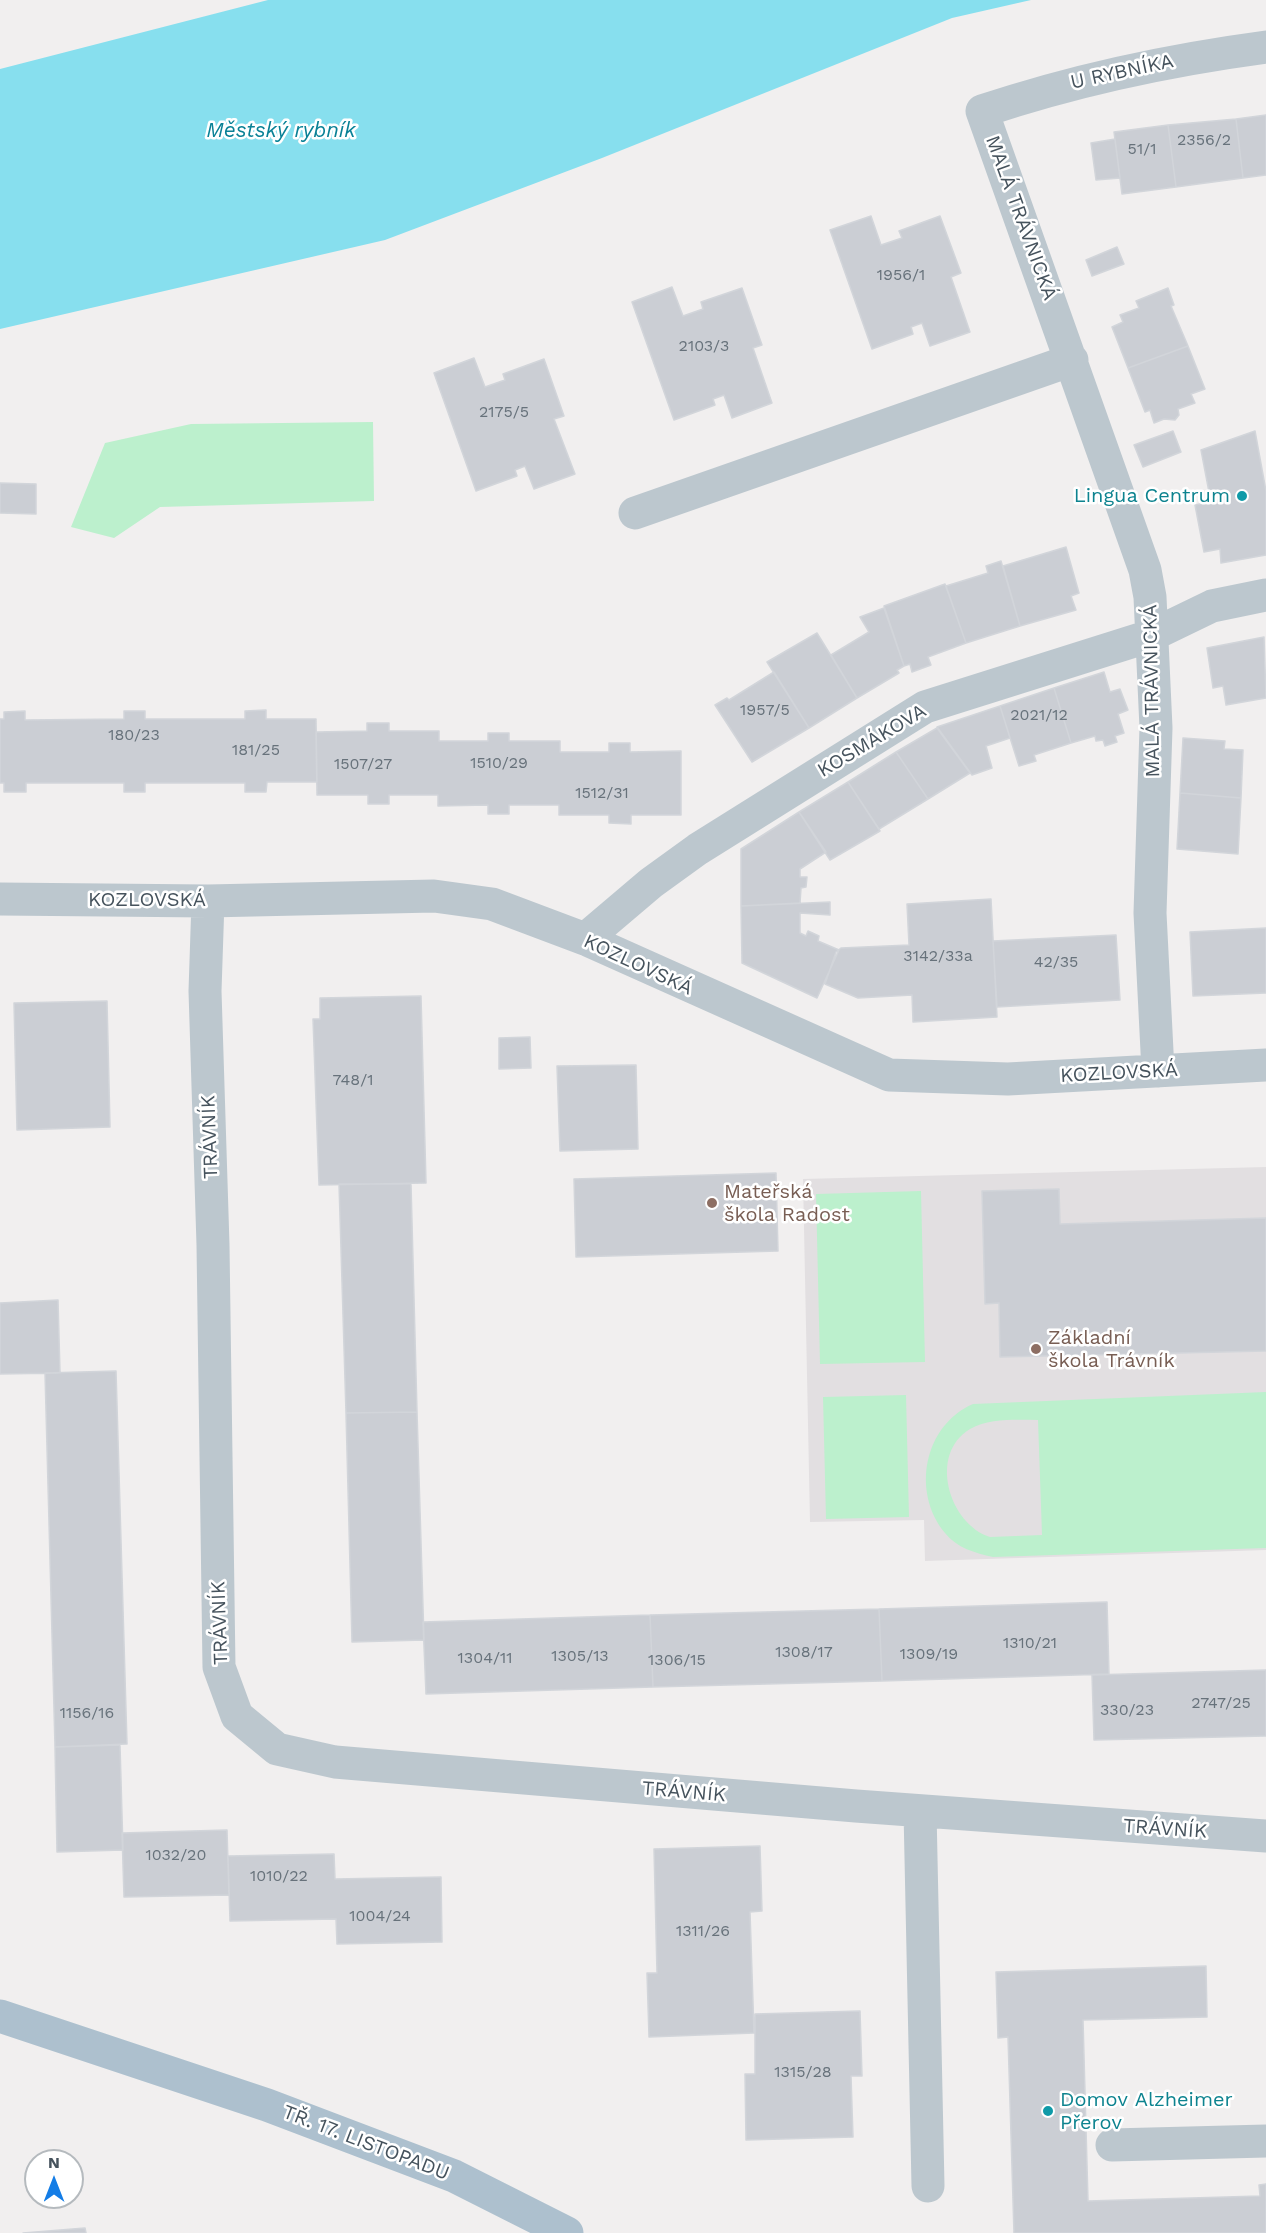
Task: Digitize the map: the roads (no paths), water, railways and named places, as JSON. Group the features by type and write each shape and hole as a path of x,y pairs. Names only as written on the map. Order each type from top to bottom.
{"main road":[{"name":"TŘ. 17. LISTOPADU","path":"0,2016 159,2068 454,2176 567,2233"},
{"name":"TŘ. 17. LISTOPADU","path":"0,2040 52,2046 159,2068"}],"street":[{"name":"U RYBNÍKA","path":"982,111 1064,84 1107,74 1266,47"},
{"name":"MALÁ TRÁVNICKÁ","path":"982,111 1145,570 1150,597 1156,728 1150,913 1158,1071"},
{"path":"635,513 1072,360"},
{"name":"KOSMÁKOVA","path":"585,939 651,883 698,849 925,707 1150,636 1212,606 1266,595"},
{"name":"KOZLOVSKÁ","path":"0,899 208,901 434,896 492,904 585,939 889,1074 1008,1079 1266,1065"},
{"name":"TRÁVNÍK","path":"208,901 205,991 213,1245 219,1667 237,1716 277,1749 335,1762 920,1811 1266,1836"},
{"path":"920,1811 928,2186"},
{"path":"1112,2145 1266,2141"}],"water":[{"name":"Městský rybník","path":"268,0 1031,0 952,18 602,158 385,240 0,329 0,69"}],"place":[{"name":"Lingua Centrum","path":"1242,496"},
{"name":"Mateřská škola Radost","path":"712,1203"},
{"name":"Základní škola Trávník","path":"1036,1349"},
{"name":"Domov Alzheimer Přerov","path":"1048,2111"}]}
